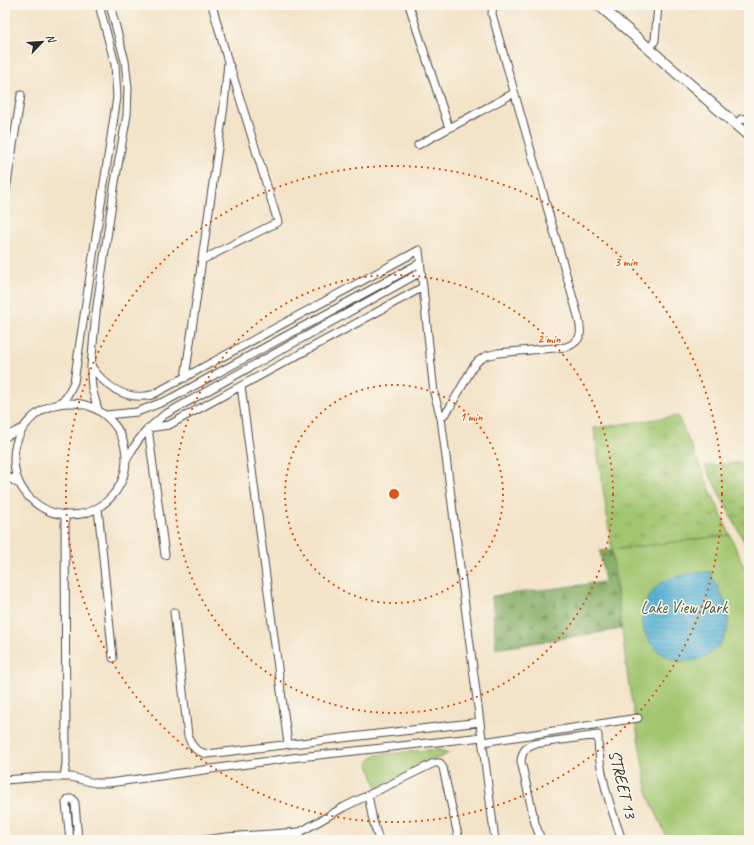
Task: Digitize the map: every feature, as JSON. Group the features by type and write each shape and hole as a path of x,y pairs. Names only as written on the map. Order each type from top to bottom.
{"main road":[{"path":"599,5 749,136"}],"street":[{"path":"59,403 66,398 74,382 117,97 115,64 99,5"},
{"path":"98,410 90,376 96,313 115,182 127,115 128,88 125,61 110,5"},
{"path":"202,260 278,222 228,62 212,5"},
{"path":"409,5 449,128"},
{"path":"441,418 449,409 473,367 478,361 486,356 498,353 566,347 574,344 580,335 578,316 492,14 493,5"},
{"path":"650,49 656,40 658,5"},
{"path":"185,378 224,106 228,62"},
{"path":"418,145 514,93"},
{"path":"5,196 21,95"},
{"path":"736,125 741,119 749,118"},
{"path":"91,366 99,378 128,396 142,398 152,395 419,250 434,393 441,418 495,840"},
{"path":"106,415 137,412 168,400 420,263"},
{"path":"126,459 136,442 148,428 164,415 421,272"},
{"path":"148,428 169,425 423,287"},
{"path":"241,386 288,744"},
{"path":"72,402 86,404 98,410 106,415 117,428 124,442 126,459 122,482 112,497 98,508 82,514 65,516 38,506 27,496 19,484 15,473 14,456 21,429 31,417 44,408 59,403 72,402"},
{"path":"148,428 166,555"},
{"path":"5,436 21,429"},
{"path":"5,475 19,484"},
{"path":"98,508 113,658"},
{"path":"64,777 66,764 65,516"},
{"path":"174,612 188,736 194,748 199,752 207,754 480,722"},
{"path":"5,780 42,777 71,777 94,783 109,784 291,758 483,740 638,718"},
{"name":"STREET 13","path":"541,840 535,823 521,761 522,753 527,746 533,744 598,735 598,750 602,773 622,840"},
{"path":"286,840 368,795 434,764 440,763 443,768 459,840"},
{"path":"368,795 373,821 379,840"},
{"path":"70,840 66,803 70,798 74,801 78,840"},
{"path":"205,840 226,837 299,832"},
{"path":"299,832 300,840"}],"green space":[{"path":"678,416 730,535 612,550 594,428"},
{"path":"749,462 749,551 705,466"},
{"name":"Lake View Park","path":"730,535 749,578 749,840 668,840 648,795 628,679 612,550"},
{"path":"612,550 621,629 496,649 492,596 605,582 600,551"},
{"path":"437,749 449,753 377,788 368,763 375,755"}],"water":[{"path":"710,572 724,600 727,610 727,629 724,638 717,647 703,658 688,662 673,659 660,652 649,641 643,627 643,611 654,589 663,582 687,574"}]}
